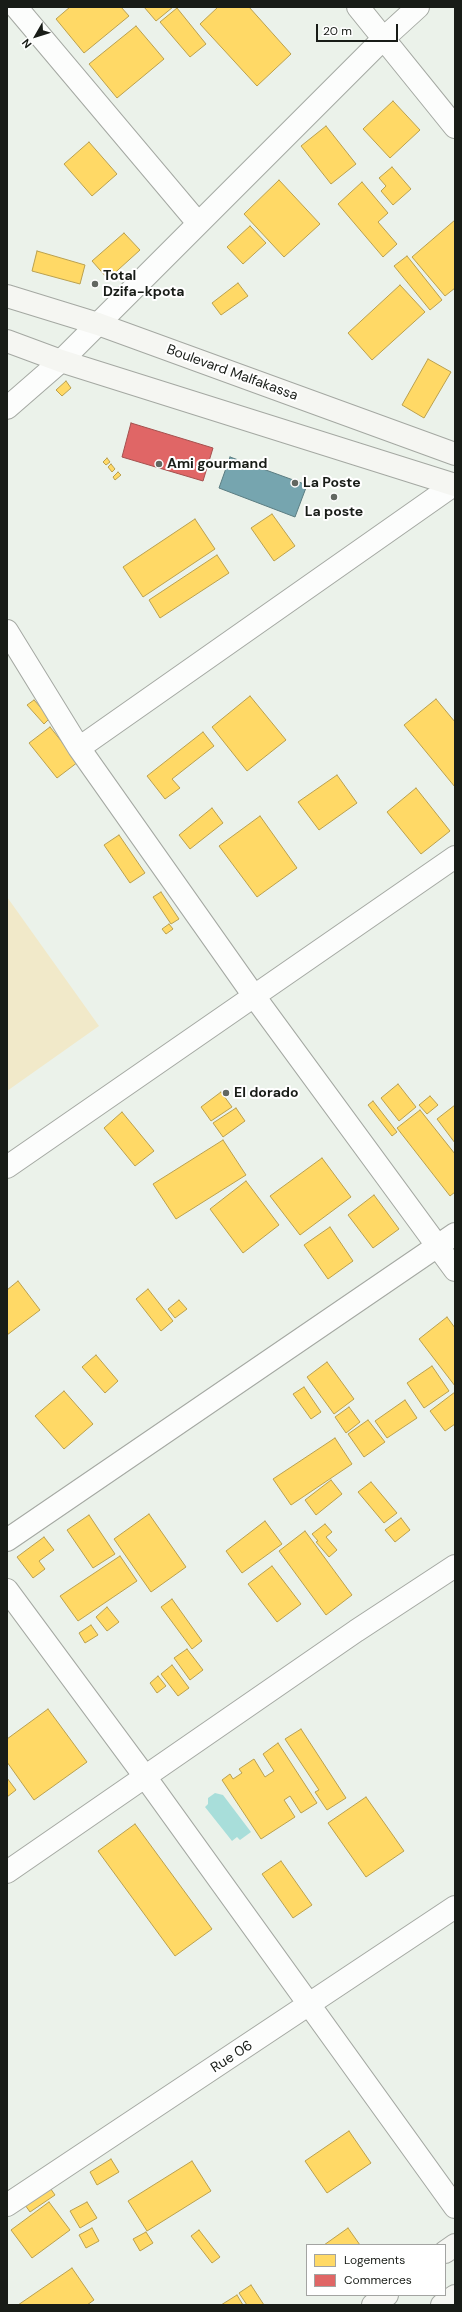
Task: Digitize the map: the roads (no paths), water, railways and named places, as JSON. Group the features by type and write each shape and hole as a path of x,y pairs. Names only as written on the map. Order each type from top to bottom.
{"main road":[{"name":"Boulevard Malfakassa","path":"7,296 98,324 455,454"},
{"path":"7,341 61,361 455,485"},
{"path":"446,2251 455,2245"},
{"path":"373,2305 386,2296"},
{"path":"442,2305 455,2296"}],"street":[{"path":"16,7 198,223"},
{"path":"358,7 455,127"},
{"path":"7,408 61,361 384,38 418,7"},
{"path":"80,748 455,485"},
{"path":"7,631 80,748 254,996 446,1240 455,1270"},
{"path":"7,1167 455,857"},
{"path":"7,1540 446,1240"},
{"path":"7,1872 146,1778 350,1636 455,1566"},
{"path":"7,1590 146,1778 455,2207"},
{"name":"Rue 06","path":"7,2205 310,2005 455,1907"}],"water":[{"path":"215,1793 223,1795 251,1832 240,1840 237,1837 232,1841 205,1807 208,1804 208,1798"}],"place":[{"name":"Total Dzifa-kpota","path":"95,284"},
{"name":"Ami gourmand","path":"159,464"},
{"name":"La Poste","path":"295,483"},
{"name":"La poste","path":"334,497"},
{"name":"El dorado","path":"226,1093"}]}
